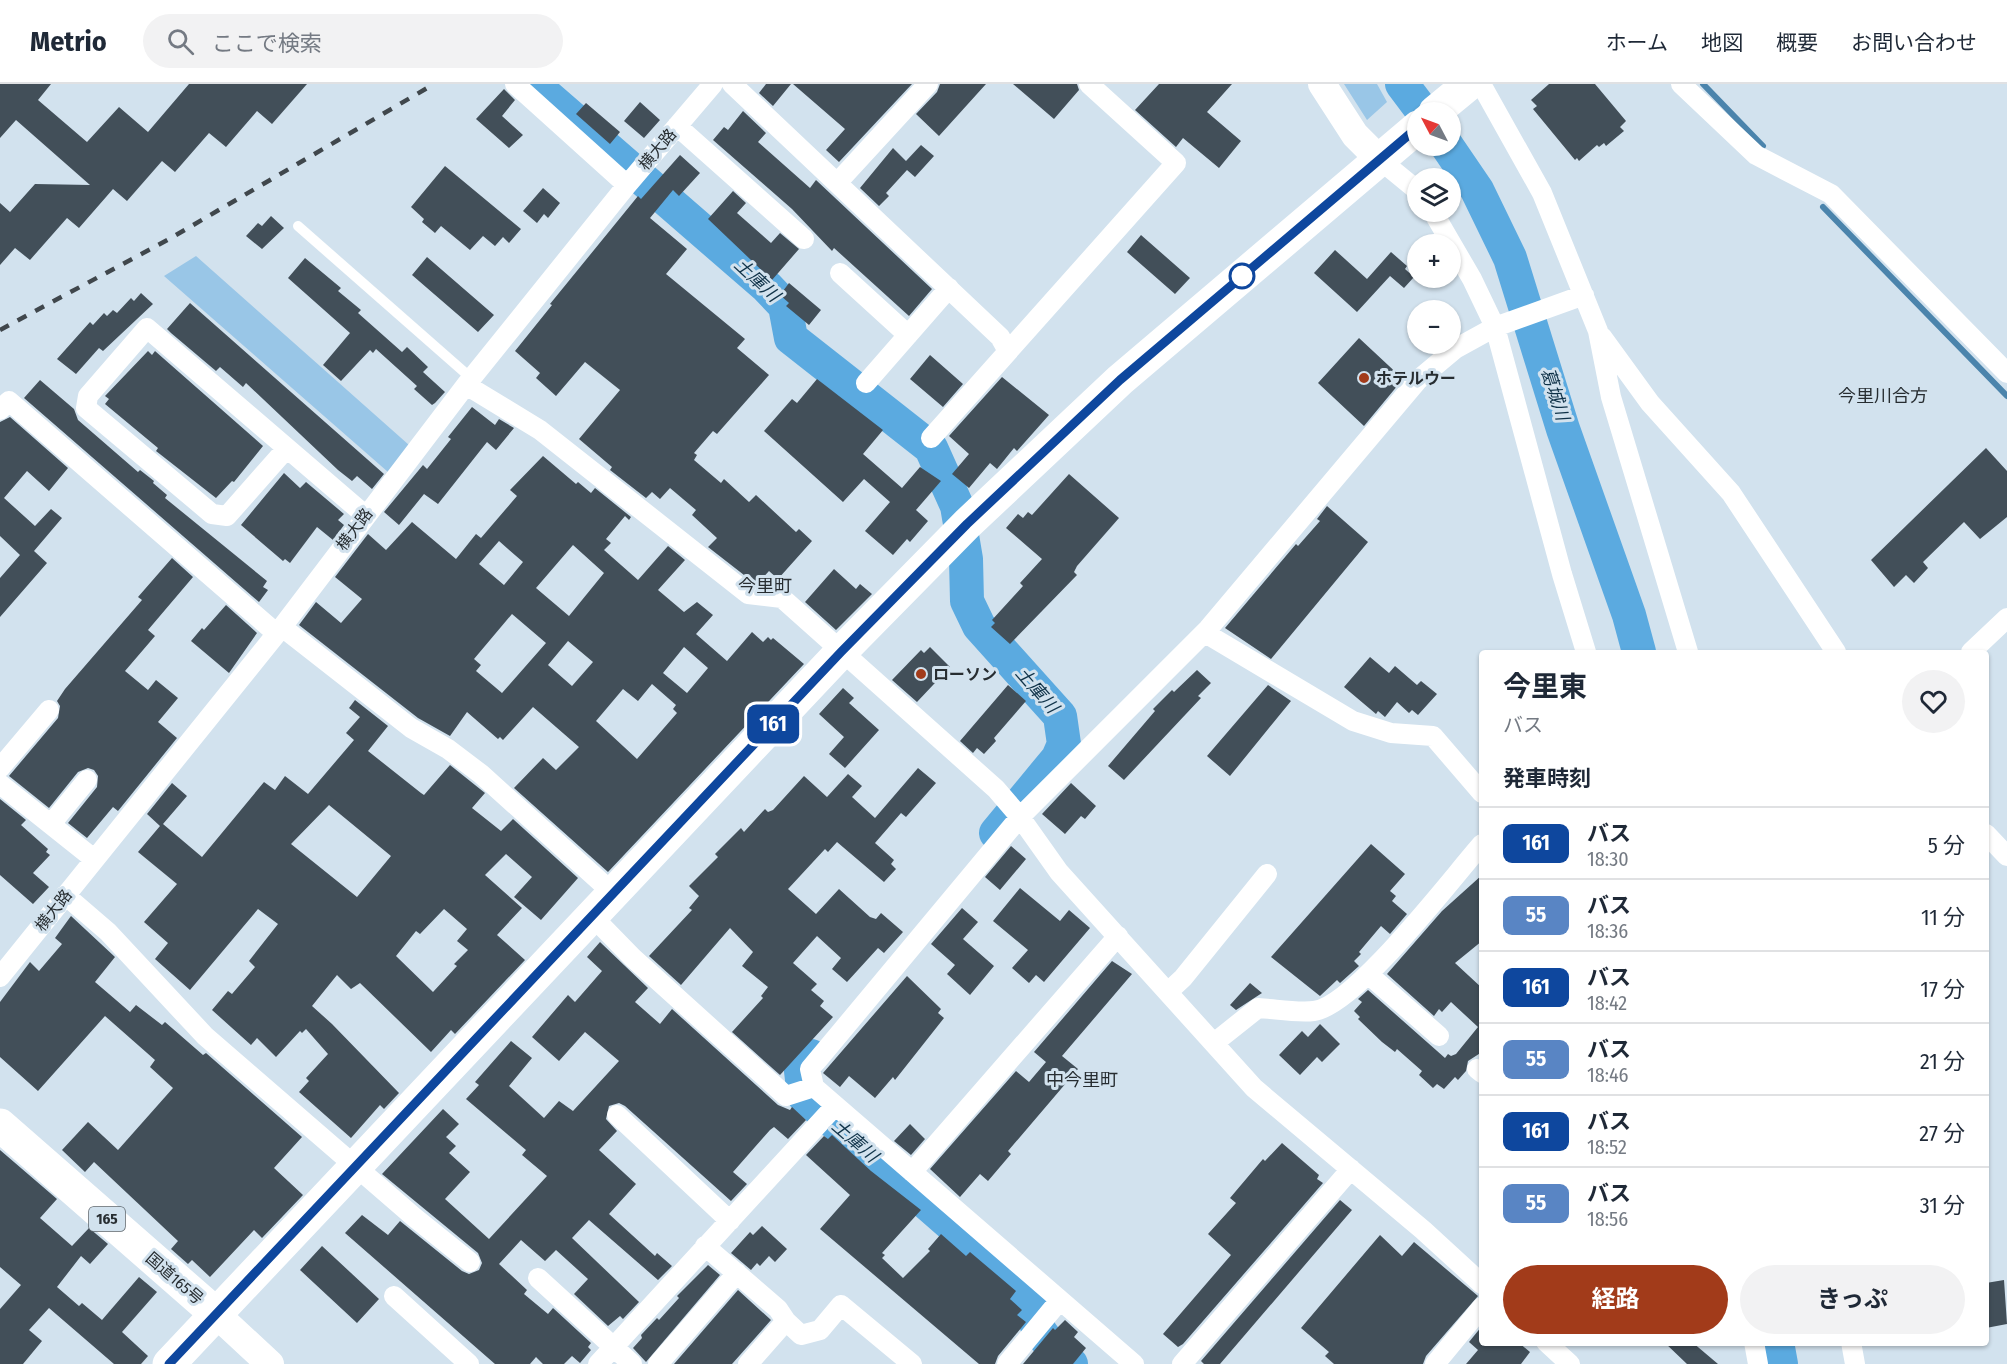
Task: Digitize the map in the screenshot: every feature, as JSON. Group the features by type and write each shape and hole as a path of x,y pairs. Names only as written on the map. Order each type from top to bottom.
{"highway":[{"path":"1449,102 1471,86"},
{"name":"国道165号","path":"0,1125 215,1313 357,1167 841,652 958,533 1120,380 1399,143"},
{"path":"169,1364 215,1313"}],"main road":[{"path":"1322,84 1355,135 1399,143"},
{"path":"215,1313 270,1364"}],"street":[{"path":"515,84 633,178"},
{"name":"横大路","path":"0,977 279,630 468,382 633,178 713,84"},
{"path":"732,84 1000,337 1008,351"},
{"path":"837,183 928,84"},
{"path":"932,438 1176,163 1089,84"},
{"path":"1681,84 1756,155 1831,194 2007,373"},
{"path":"1471,86 1542,193 1598,331 1611,397 1687,650"},
{"path":"677,126 804,239"},
{"path":"1399,143 1409,168"},
{"path":"1439,222 1499,326 1562,574 1585,650"},
{"path":"840,273 908,335"},
{"path":"866,383 949,288"},
{"path":"806,1090 810,1069 826,1047 1020,817 1204,633 1418,380 1455,349 1499,326 1584,295"},
{"path":"286,448 227,516 212,514 86,408 88,396 147,328 365,515"},
{"path":"1598,331 1650,404 1731,493 1835,650"},
{"path":"468,382 540,430 748,594 783,598 996,789 1020,817 1059,872 1254,1088 1479,1281"},
{"path":"0,411 9,400 279,630 411,728 448,749 481,774 603,905 633,958 786,1096 806,1090 835,1106 1134,1364"},
{"path":"1973,650 2007,618"},
{"path":"1204,633 1353,721 1391,734 1433,736 1479,790"},
{"path":"0,768 49,710"},
{"path":"51,824 87,780"},
{"path":"0,784 94,859"},
{"path":"1989,837 2007,856"},
{"path":"1214,1043 1258,1008 1314,1011 1332,1004 1368,974 1479,847"},
{"path":"1168,992 1184,978 1268,874"},
{"path":"64,895 108,932 205,1036 470,1262"},
{"path":"912,1172 1118,936"},
{"path":"1368,974 1439,1036"},
{"path":"598,1364 835,1106"},
{"path":"617,1115 730,1221"},
{"path":"1182,1364 1351,1169"},
{"path":"705,1246 778,1310 801,1335 820,1330 841,1305 912,1364"},
{"path":"658,1364 737,1274"},
{"path":"538,1278 632,1364"},
{"path":"394,1296 469,1364"},
{"path":"1007,1364 1060,1300"},
{"path":"1435,1364 1479,1311"},
{"path":"748,1364 786,1321"},
{"path":"1550,1346 1570,1364"},
{"path":"1755,1346 1758,1364"},
{"path":"1852,1346 1855,1364"}],"lane":[{"path":"298,226 468,382"}],"shaded area":[{"path":"1344,84 1377,84 1387,102 1367,120"},
{"path":"196,256 409,445 388,472 164,276"}],"building":[{"path":"0,84 51,84 38,100 87,142 119,107 148,132 189,84 307,84 272,124 257,111 226,147 209,133 175,172 162,161 127,201 113,189 79,228 67,218 30,260 15,248 0,265 0,203 10,212 35,184 90,185 16,120 0,138"},
{"path":"766,84 791,84 773,106 759,93"},
{"path":"793,84 912,84 839,162 826,150 845,129"},
{"path":"940,84 986,84 939,136 916,114 937,92"},
{"path":"1013,84 1077,84 1079,90 1054,119"},
{"path":"1159,84 1232,84 1207,112 1241,141 1219,168 1183,138 1176,147 1135,110"},
{"path":"1549,84 1595,84 1626,121 1620,127 1624,131 1606,146 1604,143 1599,147 1597,145 1579,161 1577,158 1575,160 1533,109 1537,106 1531,100"},
{"path":"504,89 515,100 502,116 523,135 509,148 476,119"},
{"path":"640,102 660,120 644,138 624,121"},
{"path":"586,103 620,132 610,144 576,114"},
{"path":"743,111 766,133 758,142 810,188 816,180 932,289 909,316 834,248 832,251 792,209 713,140 724,127 728,130"},
{"path":"921,145 934,156 915,177 907,170 886,193 889,196 879,206 860,188 893,148 906,161"},
{"path":"680,155 700,173 679,196 673,190 650,218 687,249 666,274 745,339 737,348 769,375 717,434 713,431 694,453 697,455 694,460 721,483 724,479 749,502 756,495 796,532 799,529 812,541 778,579 769,571 758,583 753,582 708,547 717,538 692,515 696,510 670,488 660,499 652,492 646,498 610,470 612,467 579,439 620,390 585,362 556,396 536,378 540,373 515,351 638,196 641,199"},
{"path":"445,166 521,229 509,243 503,237 495,246 483,236 470,250 441,226 435,233 422,222 424,219 411,207"},
{"path":"543,188 560,203 548,218 544,214 537,223 523,211"},
{"path":"733,191 746,203 737,213 771,243 780,233 799,249 772,280 708,219"},
{"path":"271,216 284,228 262,249 246,236 258,223 262,226"},
{"path":"1141,235 1190,278 1175,294 1127,252"},
{"path":"1335,250 1367,279 1391,252 1407,266 1405,269 1407,285 1404,288 1390,276 1357,312 1314,273"},
{"path":"427,257 494,315 478,332 412,275"},
{"path":"305,258 341,288 338,291 361,310 358,313 402,352 407,347 428,367 423,372 445,392 435,403 432,405 414,389 417,386 376,349 373,353 370,350 341,381 323,365 350,333 288,278"},
{"path":"789,283 821,310 809,325 786,306 789,303 780,295"},
{"path":"141,293 153,304 103,351 99,348 76,374 57,359 90,322 93,325 104,313 107,316 113,310 117,313 131,298 134,301"},
{"path":"190,303 384,474 372,489 357,476 352,481 338,470 246,383 243,387 220,367 216,371 167,329"},
{"path":"1359,338 1403,379 1364,426 1318,383"},
{"path":"148,351 152,355 155,351 263,446 234,482 232,481 216,498 156,451 158,448 105,404 109,399 105,396"},
{"path":"930,355 963,384 943,407 910,379"},
{"path":"1002,377 1049,415 1017,451 1014,448 997,469 990,463 969,488 952,474 969,454 949,436"},
{"path":"817,379 883,430 863,454 902,488 920,467 941,481 916,510 928,521 910,542 907,539 893,555 865,531 890,502 864,479 843,502 764,431 792,399 797,403"},
{"path":"40,380 74,409 78,420 138,472 140,470 154,481 153,483 167,495 165,498 267,581 263,587 268,590 259,602 24,398"},
{"path":"472,407 495,425 499,419 514,428 496,450 487,442 438,504 424,494 399,525 384,512 423,465 427,469 451,439 448,437"},
{"path":"10,417 68,468 49,491 27,471 4,498 35,526 51,509 62,518 34,551 47,563 0,617 0,578 20,555 0,536 0,422"},
{"path":"1986,448 2007,471 2007,517 1980,539 1964,522 1923,562 1928,568 1914,583 1906,575 1894,587 1871,560"},
{"path":"543,456 576,484 578,482 591,493 595,488 631,517 629,520 625,516 606,539 611,543 604,550 638,580 668,546 685,560 658,590 684,612 697,602 713,615 696,634 727,661 752,632 763,642 768,637 771,640 773,638 804,664 608,872 514,788 543,758 556,770 579,747 533,707 503,740 500,737 498,739 467,712 450,736 418,718 299,625 316,602 341,623 362,599 335,577 368,534 386,550 412,522 456,559 476,534 481,538 517,496 510,490","holes":["499,541 523,562 504,585 479,564","573,545 604,573 569,616 536,588","512,614 546,643 502,693 476,671 481,665 474,659","568,641 593,662 572,686 548,665","684,647 708,668 687,693 663,673","652,684 676,705 673,709 677,713 637,759 596,721 623,689 638,701"]},
{"path":"284,473 300,488 306,482 344,514 338,520 344,525 333,540 317,527 290,563 285,559 283,561 241,525"},
{"path":"1069,474 1119,518 1077,566 1074,572 1077,575 1010,644 991,627 995,623 992,620 1023,586 1020,583 1042,559 1006,528 1018,514 1023,518 1028,512 1032,515"},
{"path":"1327,506 1368,542 1271,659 1225,628 1296,544 1298,546 1320,521 1317,519"},
{"path":"172,558 193,577 148,630 155,636 125,671 148,690 156,680 178,698 158,722 177,738 118,811 113,807 87,838 68,823 97,787 98,776 94,770 88,768 78,772 49,808 9,776 58,718 60,706 57,701 65,689 142,600 138,597"},
{"path":"834,569 856,589 860,584 872,594 836,630 805,602"},
{"path":"226,605 257,633 229,673 191,641"},
{"name":"ローソン","path":"930,647 950,667 917,702 892,680 921,650 924,653"},
{"path":"1370,657 1389,673 1395,666 1417,685 1421,681 1437,694 1418,715 1412,710 1409,713 1397,702 1385,717 1378,711 1376,714 1344,687"},
{"path":"1197,670 1211,683 1198,696 1201,698 1124,780 1108,766 1155,711 1153,709"},
{"path":"1008,685 1026,701 994,738 996,741 984,754 977,748 973,753 960,741"},
{"path":"1268,685 1291,701 1230,776 1207,756"},
{"path":"843,688 854,698 849,703 879,730 845,768 829,754 844,737 819,714"},
{"path":"355,700 388,726 368,751 421,793 424,795 450,765 485,793 472,808 501,831 513,819 578,878 541,920 514,897 532,877 506,854 485,875 522,908 497,935 525,960 455,1034 451,1030 431,1052 360,983 351,989 337,975 312,1006 399,1093 384,1109 380,1105 351,1138 299,1092 309,1081 306,1078 328,1054 306,1029 302,1033 300,1031 276,1057 257,1038 251,1045 212,1010 228,991 232,994 255,967 249,961 278,924 258,909 190,990 155,959 168,943 144,922 177,884 138,852 160,826 147,814 172,783 187,796 163,824 202,857 264,782 275,790 285,776 308,794 354,740 346,733 360,717 349,708","holes":["329,805 391,856 357,897 291,844","444,909 467,929 457,941 468,950 433,992 396,956 416,931 420,934"]},
{"path":"918,768 936,783 906,817 901,813 875,843 894,860 891,864 896,869 884,882 837,842 828,852 825,849 788,889 816,914 839,889 870,917 876,919 881,913 903,932 884,953 878,948 847,982 832,969 841,958 817,936 793,963 817,984 811,990 824,1001 820,1006 833,1017 780,1075 732,1032 763,998 761,996 768,987 742,966 753,952 730,928 681,985 649,956 692,910 689,908 699,896 689,886 718,857 715,854 741,828 744,832 765,809 768,812 773,810 804,776 827,797 848,774 862,786 852,797 875,818"},
{"path":"1071,783 1096,806 1085,819 1081,816 1065,834 1042,814"},
{"path":"0,799 26,820 21,825 48,849 46,852 50,855 33,873 49,887 33,904 0,875"},
{"path":"1371,844 1405,874 1390,891 1396,896 1392,901 1407,914 1390,934 1381,926 1354,961 1359,966 1340,983 1337,980 1320,996 1271,957"},
{"path":"1011,846 1026,859 1000,890 985,877"},
{"path":"1479,878 1479,943 1455,963 1479,985 1479,1054 1468,1061 1466,1071 1458,1080 1455,1077 1444,1089 1437,1084 1433,1088 1419,1075 1422,1071 1397,1049 1395,1052 1382,1042 1358,1019 1360,1017 1354,1011 1362,1002 1358,999 1368,990 1445,1058 1448,1054 1451,1056 1456,1054 1478,1027 1451,1002 1442,1012 1439,1009 1434,1016 1387,974 1442,911"},
{"path":"1020,888 1060,921 1069,910 1090,928 1044,982 1036,975 1029,983 1012,968 1028,950 993,921"},
{"path":"962,908 978,922 963,939 994,966 970,995 947,974 955,965 931,944"},
{"path":"71,916 115,957 95,982 130,1012 136,1005 162,1025 165,1022 203,1055 206,1053 302,1137 274,1168 303,1195 262,1238 254,1230 210,1277 192,1260 188,1264 171,1249 178,1241 94,1162 85,1172 62,1150 88,1122 118,1150 173,1088 150,1067 155,1060 105,1016 38,1091 0,1057 0,1002 30,962 39,971 62,944 55,938"},
{"path":"600,942 648,988 635,1002 660,1024 672,1009 778,1105 790,1110 792,1107 806,1120 788,1139 774,1127 770,1130 733,1172 747,1184 731,1201 625,1106 619,1103 609,1106 606,1119 617,1131 599,1150 636,1184 609,1214 655,1256 657,1253 672,1266 658,1280 589,1220 572,1238 639,1302 623,1319 620,1316 608,1326 574,1294 588,1279 556,1250 545,1261 521,1240 499,1264 527,1290 524,1294 548,1314 553,1308 591,1343 588,1347 591,1350 580,1363 572,1356 564,1364 543,1364 536,1357 530,1364 495,1364 345,1233 362,1215 388,1235 400,1221 462,1271 469,1274 479,1270 482,1263 478,1253 382,1174 443,1109 459,1124 446,1137 456,1146 449,1153 470,1172 445,1199 489,1239 547,1176 522,1155 526,1150 466,1099 479,1085 475,1082 511,1041 532,1058 509,1086 544,1118 559,1101 573,1111 619,1061 585,1032 559,1061 532,1037 568,995 575,1002 602,971 587,957"},
{"path":"1112,961 1132,974 1062,1056 1078,1069 1008,1151 1011,1154 988,1181 980,1174 960,1197 930,1169 1016,1071 1029,1082 1046,1062 1034,1052"},
{"path":"907,976 941,1009 938,1013 944,1018 895,1080 893,1077 875,1098 849,1076 840,1087 823,1073"},
{"path":"1250,983 1262,993 1236,1010 1230,1005"},
{"path":"1320,1024 1340,1044 1322,1062 1317,1057 1300,1075 1279,1055 1302,1031 1308,1037"},
{"path":"910,1124 925,1139 911,1155 894,1141"},
{"path":"832,1135 871,1171 921,1210 882,1253 885,1255 882,1258 903,1278 930,1251 928,1249 941,1234 966,1256 970,1252 1016,1291 1010,1299 1022,1310 1017,1315 1026,1322 998,1356 995,1364 979,1364 820,1229 850,1195 806,1155 824,1136 828,1139"},
{"path":"1282,1143 1319,1175 1317,1179 1323,1183 1178,1347 1163,1334 1231,1255 1208,1234 1236,1203 1230,1198 1263,1159 1265,1161"},
{"path":"0,1150 57,1199 40,1218 72,1246 89,1228 108,1244 90,1264 81,1256 57,1287 79,1306 82,1303 102,1320 139,1277 157,1292 122,1332 148,1356 141,1364 114,1364 49,1308 29,1330 42,1341 23,1364 0,1364 0,1309 21,1285 0,1267"},
{"path":"1340,1200 1352,1210 1220,1364 1204,1364 1201,1361"},
{"path":"762,1226 787,1249 775,1262 769,1256 760,1266 757,1263 751,1270 731,1253 750,1232 753,1235"},
{"path":"1380,1235 1402,1256 1414,1242 1478,1296 1426,1356 1423,1364 1334,1364 1325,1356 1329,1352 1301,1328"},
{"path":"322,1246 379,1299 357,1323 300,1270"},
{"path":"708,1265 720,1275 646,1362 633,1348 642,1338 641,1335 657,1318 659,1320 679,1298 677,1296"},
{"path":"2004,1280 2007,1324 1989,1327 1989,1282"},
{"path":"738,1290 771,1320 732,1364 674,1364"},
{"path":"1065,1320 1078,1332 1074,1337 1086,1348 1073,1364 1023,1364 1053,1328 1055,1330"},
{"path":"1479,1330 1479,1346 1523,1346 1530,1352 1521,1364 1466,1364 1478,1350 1469,1342"},
{"path":"1668,1346 1697,1346 1718,1364 1687,1364"}],"waterway":[{"name":"土庫川","path":"533,84 767,287 785,306 791,338 931,448 957,506 966,559 967,601 979,626 1060,716 1064,744 1058,758 996,833"},
{"name":"葛城川","path":"1402,84 1416,102"},
{"path":"1703,84 1763,146"},
{"name":"葛城川","path":"1454,156 1477,190 1510,258 1563,429 1629,615 1638,650"},
{"path":"1823,207 2007,396"},
{"name":"土庫川","path":"811,1056 801,1071 804,1096 1025,1289 1032,1314 1040,1331 1052,1347 1071,1364"},
{"name":"葛城川","path":"1778,1346 1781,1364"}],"railway":[{"path":"0,330 171,238 434,84"}],"bus line":[{"name":"161","path":"169,1364 841,652 967,524 1120,380 1407,136"}],"place":[{"name":"ホテルウー","path":"1364,378"},
{"name":"ローソン","path":"921,674"}],"district":[{"name":"今里川合方","path":"1883,396"},
{"name":"今里町","path":"765,586"},
{"name":"中今里町","path":"1082,1080"}]}
